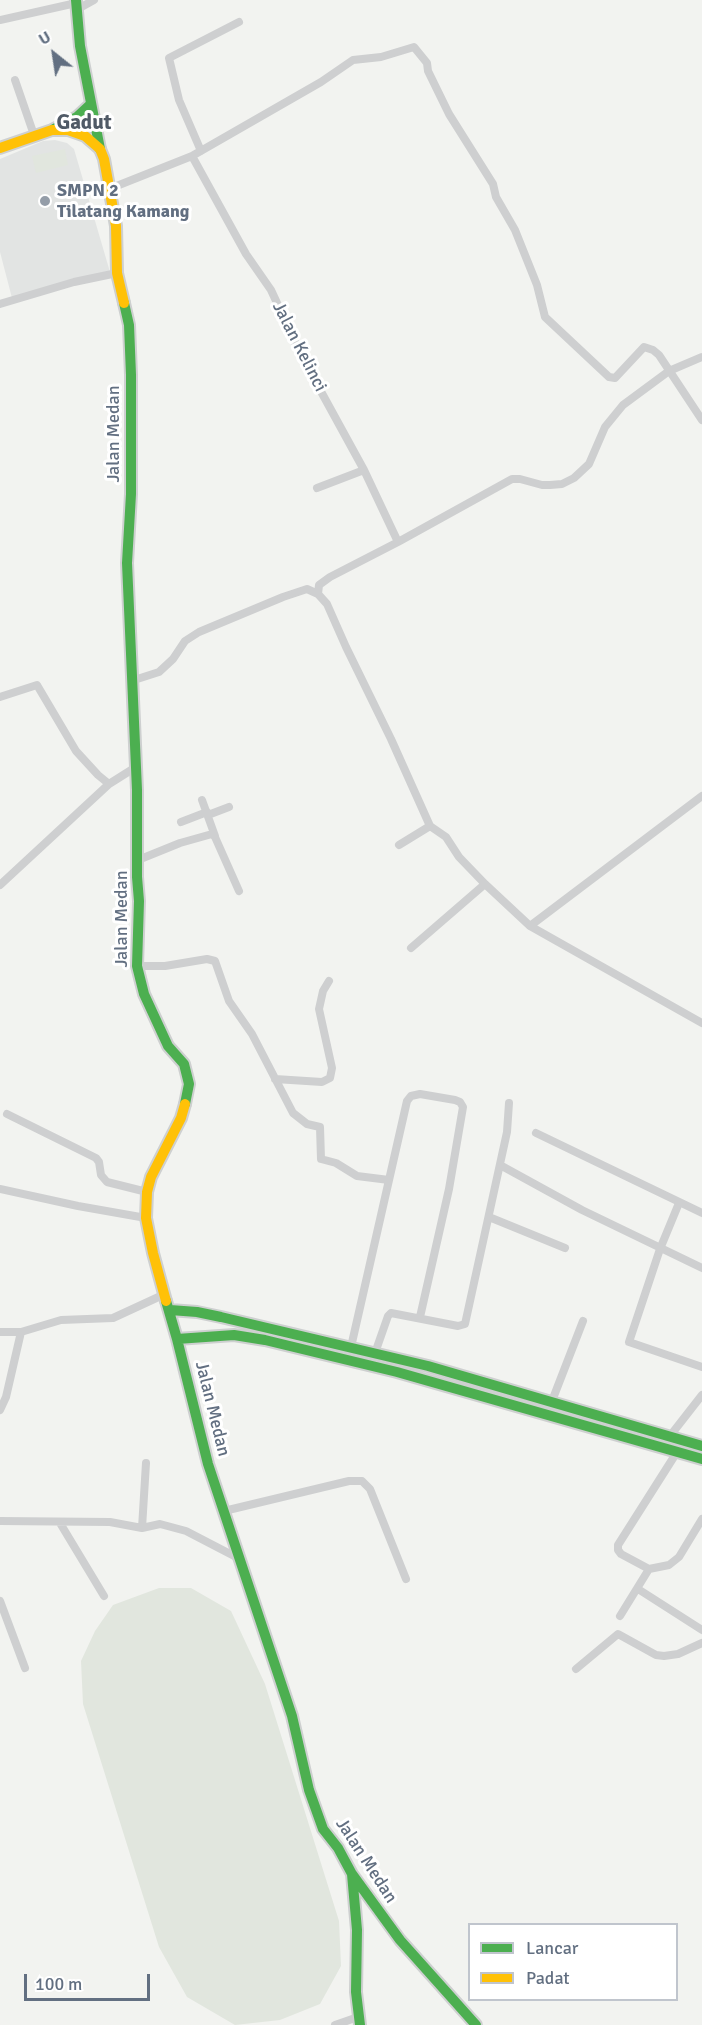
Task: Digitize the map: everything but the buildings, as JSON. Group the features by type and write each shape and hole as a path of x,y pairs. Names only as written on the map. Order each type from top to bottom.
{"main road":[{"name":"Jalan Medan","path":"76,5 80,46 116,226 117,273 129,325 131,494 127,563 136,767 137,966 144,994 168,1046 184,1064 189,1084 181,1118 158,1163 147,1192 146,1218 203,1445 238,1558 292,1716 309,1790 323,1829 338,1848 352,1874 400,1940 476,2025"},
{"path":"0,148 52,130 77,117 91,104"},
{"path":"52,130 76,132 100,149"},
{"path":"170,1310 221,1317 375,1353 702,1445"},
{"path":"177,1339 223,1335 258,1339 397,1372 702,1459"},
{"path":"619,1434 623,1422"},
{"path":"352,1874 357,1930 356,1978 359,2021"}],"street":[{"path":"0,20 94,0"},
{"path":"201,151 175,88 169,58 239,22"},
{"path":"109,189 192,156 321,82 352,60 381,57 414,47 427,63 428,71 449,114 493,184 496,197 515,230 537,285 545,317 609,377 615,378 644,346 649,347 659,355 702,420"},
{"path":"15,80 34,135"},
{"name":"Jalan Kelinci","path":"192,156 246,254 271,290 301,355 364,470 398,542"},
{"path":"0,304 74,282 117,273"},
{"path":"318,594 319,585 330,577 512,479 520,478 542,485 550,485 562,484 574,478 589,464 605,427 623,405 669,371 702,357"},
{"path":"317,488 364,470"},
{"path":"131,681 159,672 173,659 185,641 199,632 307,589 318,594 327,603 430,826 446,837 459,857 530,926 702,1023"},
{"path":"0,697 37,685 76,751 109,784"},
{"path":"0,885 109,784 136,767"},
{"path":"530,926 702,796"},
{"path":"202,800 214,836 239,891"},
{"path":"181,822 229,807"},
{"path":"399,844 430,826"},
{"path":"138,860 180,843 210,834 214,836"},
{"path":"411,948 485,884"},
{"path":"137,966 165,966 207,959 215,961 229,1001 252,1034 294,1115 307,1124 320,1126 321,1159 336,1163 357,1176 388,1180"},
{"path":"275,1079 322,1082 330,1078 332,1068 319,1009 323,991 329,981"},
{"path":"351,1347 388,1180 409,1098 420,1095 449,1098 460,1102 463,1110 449,1189 420,1317"},
{"path":"375,1353 389,1314 420,1317 458,1326 465,1324 508,1127 509,1103"},
{"path":"8,1114 96,1158 99,1162 101,1176 107,1182 147,1192"},
{"path":"536,1133 702,1213"},
{"path":"500,1165 660,1249 702,1268"},
{"path":"0,1189 146,1218"},
{"path":"679,1203 660,1249 629,1341 702,1367"},
{"path":"489,1217 565,1248"},
{"path":"0,1332 21,1332 56,1321 113,1318 165,1294"},
{"path":"552,1401 583,1321"},
{"path":"0,1410 6,1397 21,1332"},
{"path":"670,1436 702,1395"},
{"path":"677,1452 618,1545 621,1554 649,1569 669,1565 677,1560 702,1520"},
{"path":"142,1528 146,1462"},
{"path":"224,1511 354,1480 362,1481 370,1489 406,1579"},
{"path":"0,1521 110,1522 142,1528 160,1524 186,1531 238,1558"},
{"path":"60,1523 104,1596"},
{"path":"620,1616 649,1569"},
{"path":"638,1589 702,1630"},
{"path":"0,1601 25,1668"},
{"path":"576,1669 618,1634 656,1655 664,1656 678,1654 702,1643"},
{"path":"334,2025 359,2021"}],"shaded area":[{"name":"SMPN 2 Tilatang Kamang","path":"55,140 67,143 74,149 110,272 12,298 0,252 0,159 43,141"},
{"path":"65,149 68,165 36,173 32,156"},
{"path":"159,1588 191,1588 231,1611 265,1684 339,1921 341,1966 320,2004 280,2020 235,2025 187,1997 159,1947 83,1704 81,1661 95,1631 113,1605"}],"traffic: fast":[{"path":"76,0 80,46 100,149"},
{"path":"54,129 77,117 91,104"},
{"path":"124,303 129,325 131,375 131,494 127,563 137,790 139,901 137,966 144,994 168,1046 184,1064 189,1084 185,1104"},
{"path":"166,1301 177,1339 234,1335 265,1340 397,1372 702,1459"},
{"path":"170,1310 221,1317 428,1366 702,1446"},
{"path":"177,1339 208,1464 292,1716 309,1790 323,1829 338,1848 352,1874 400,1940 476,2025"},
{"path":"352,1874 357,1930 356,1992 360,2025"}],"traffic: slow":[{"path":"0,148 52,130 68,130 85,136 100,149 104,159 116,226 117,273 124,303"},
{"path":"166,1301 146,1218 147,1192 151,1177 181,1118 185,1104"}],"place":[{"name":"SMPN 2 Tilatang Kamang","path":"45,201"}],"district":[{"name":"Gadut","path":"84,123"}]}
